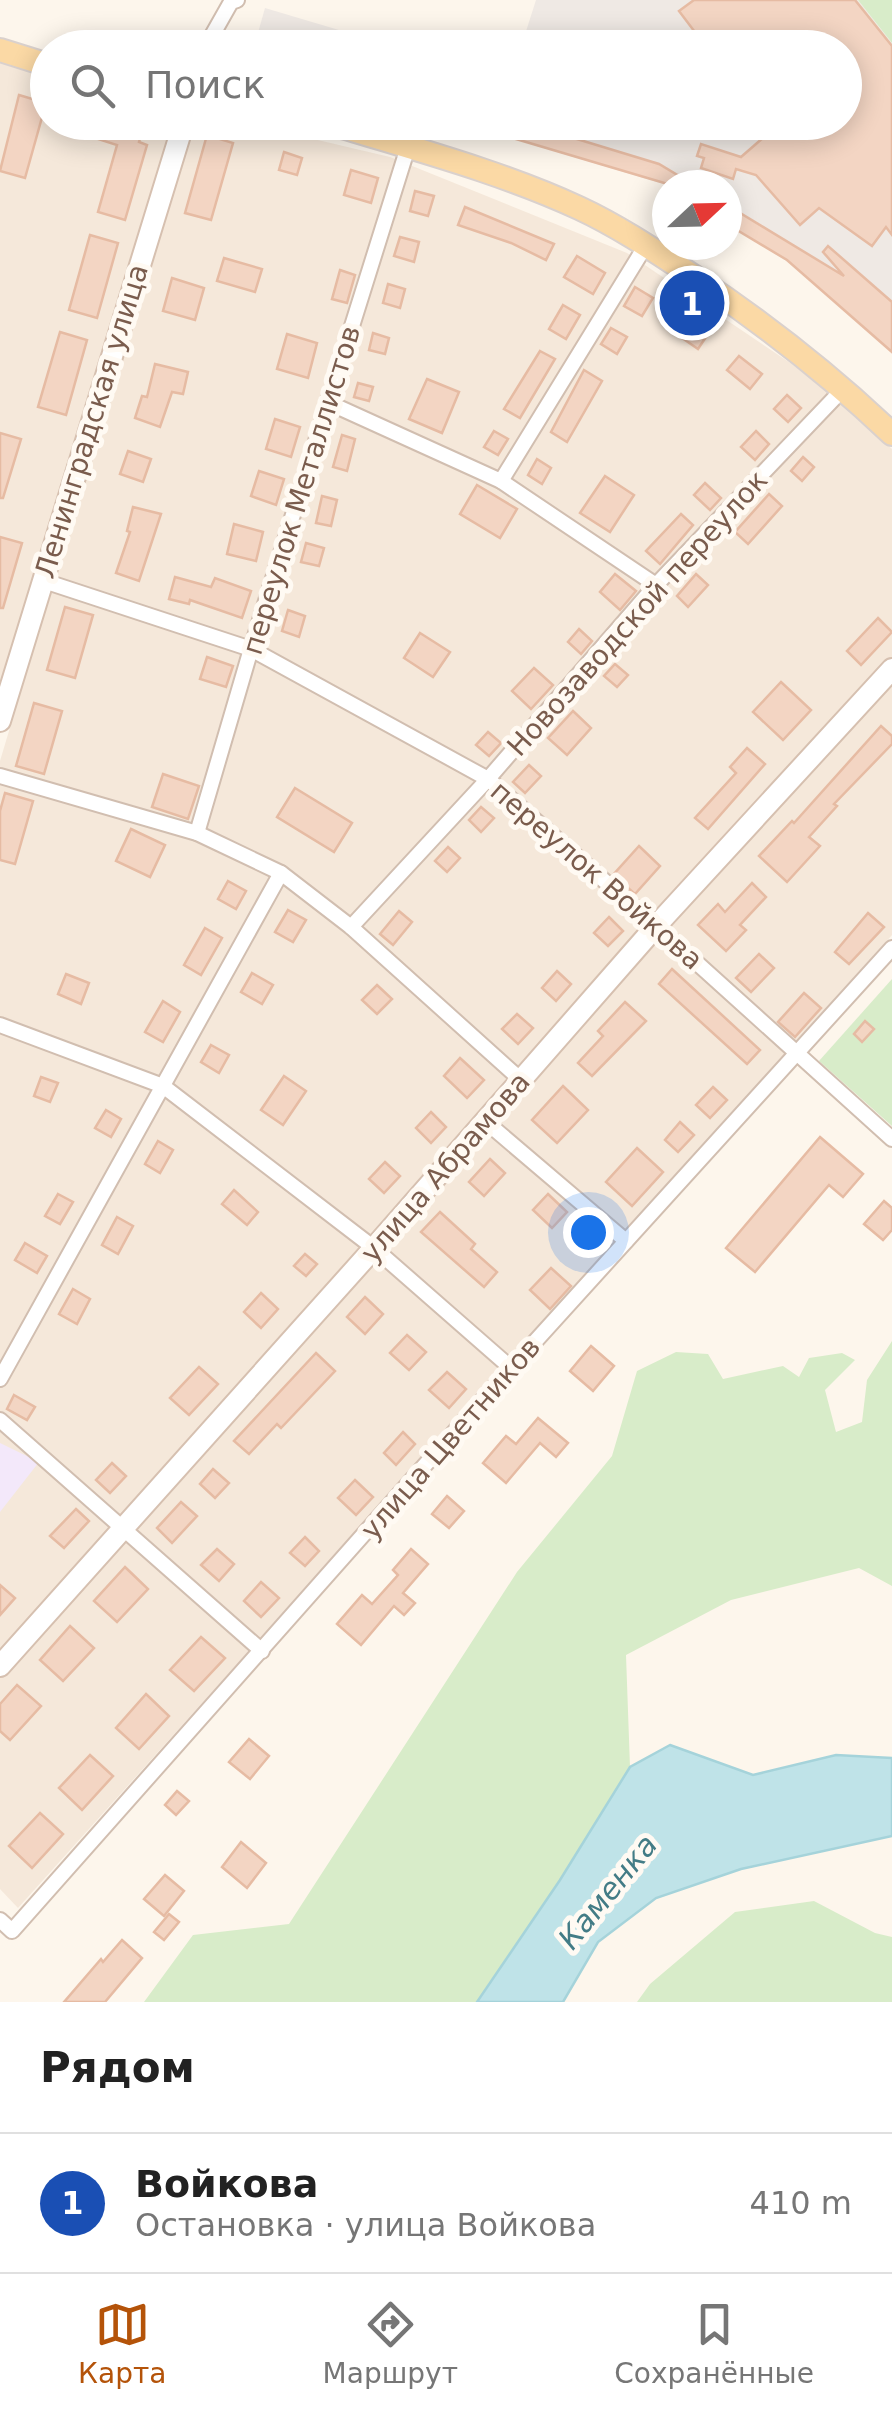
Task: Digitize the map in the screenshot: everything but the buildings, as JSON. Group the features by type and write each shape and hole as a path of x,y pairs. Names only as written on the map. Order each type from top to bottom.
{"main road":[{"path":"0,50 30,59"},
{"path":"385,140 578,208 646,244 754,317 844,388 892,434"}],"street":[{"path":"215,30 231,2 237,0"},
{"name":"Ленинградская улица","path":"0,721 178,140"},
{"name":"переулок Металлистов","path":"197,833 408,147"},
{"path":"501,481 646,244"},
{"name":"Новозаводской переулок","path":"351,927 488,779 656,586 844,388"},
{"path":"327,402 501,481 656,586"},
{"name":"переулок Войкова","path":"41,580 251,649 488,779 892,1140"},
{"name":"улица Абрамова","path":"0,1666 656,926 892,669"},
{"path":"0,776 197,833 281,873 351,927 521,1080"},
{"path":"0,1379 281,873"},
{"name":"улица Цветников","path":"6,1925 262,1652 510,1368 892,948"},
{"path":"0,1026 163,1086 374,1248 510,1368"},
{"path":"485,1121 626,1241"},
{"path":"0,1420 262,1652"}],"shaded area":[{"path":"536,0 858,0 892,43 892,352 791,264 742,233 742,170 652,170 652,180 517,140 862,140 862,30 526,30"},
{"path":"265,8 339,30 259,30"},
{"path":"0,58 30,67 30,140 171,140 0,691"},
{"path":"186,140 318,140 390,157 627,253 829,389 892,449 892,935 18,1908 0,1889 0,761"},
{"path":"0,1443 39,1462 0,1512"}],"green space":[{"path":"858,0 892,0 892,43"},
{"path":"892,979 892,1126 819,1061"},
{"path":"892,1341 892,1586 859,1568 731,1600 626,1655 630,1767 477,2002 144,2002 193,1935 289,1924 517,1572 612,1456 637,1371 676,1352 708,1354 723,1379 783,1366 799,1377 809,1358 842,1353 855,1360 825,1390 836,1432 862,1422 867,1380"},
{"path":"814,1901 875,1933 892,1937 892,2002 637,2002 650,1984 735,1912"}],"water":[{"name":"Каменка","path":"670,1745 753,1775 836,1755 892,1758 892,1836 741,1869 656,1898 598,1942 563,2002 477,2002 630,1767"}],"place":[{"name":"Войкова","path":"692,303"}]}
